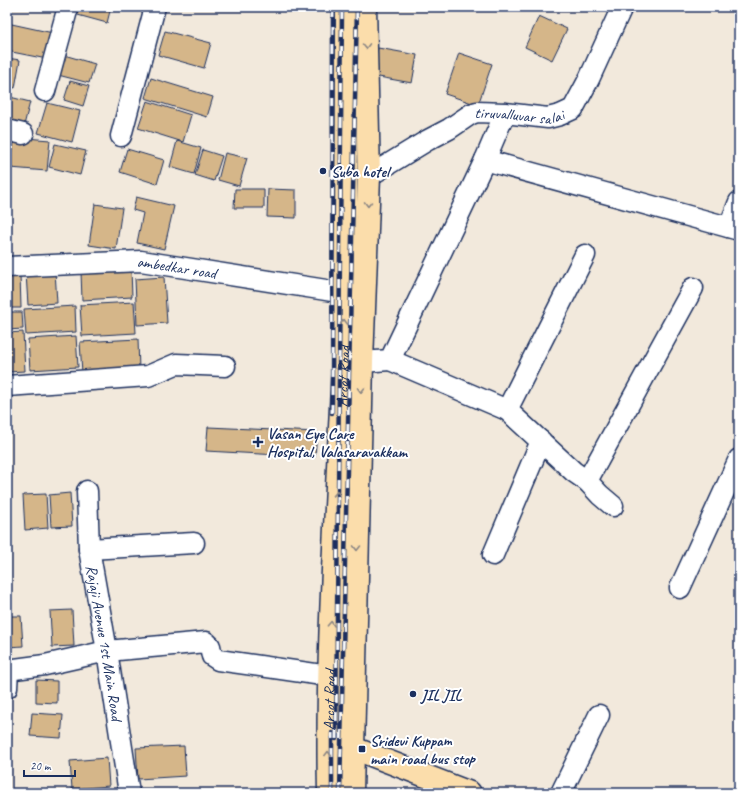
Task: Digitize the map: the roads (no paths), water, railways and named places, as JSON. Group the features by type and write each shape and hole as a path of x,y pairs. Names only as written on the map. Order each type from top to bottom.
{"main road":[{"name":"Arcot Road","path":"347,7 347,187 345,293 352,363 356,598 352,793"},
{"name":"Arcot Road","path":"329,793 329,676 332,599 369,176 365,7"},
{"path":"332,599 356,598"},
{"path":"353,748 470,793"}],"street":[{"path":"46,91 68,7"},
{"path":"121,136 156,7"},
{"name":"tiruvalluvar salai","path":"369,176 449,129 471,114 477,112 506,113 548,118 560,115 573,109 589,79 622,7"},
{"path":"390,360 506,113"},
{"path":"485,160 734,228 739,202"},
{"path":"507,410 585,255"},
{"name":"ambedkar road","path":"7,267 141,261 345,293"},
{"path":"587,481 693,288"},
{"path":"352,363 390,360 507,410 613,506"},
{"path":"7,386 148,376 176,364 225,366"},
{"path":"494,555 541,440"},
{"path":"680,588 739,459"},
{"name":"Rajaji Avenue 1st Main Road","path":"87,491 88,549 107,651 129,793"},
{"path":"88,549 194,543"},
{"path":"7,676 45,665 107,651 206,642 210,646 212,656 218,660 329,676"},
{"path":"561,793 599,715"}],"railway":[{"path":"332,413 333,7"},
{"path":"336,739 342,7"},
{"path":"340,793 357,7"},
{"path":"332,733 332,793"}],"place":[{"name":"Suba hotel","path":"323,171"},
{"name":"Vasan Eye Care Hospital, Valasaravakkam","path":"258,442"},
{"name":"JIL JIL","path":"413,694"},
{"name":"Sridevi Kuppam main road bus stop","path":"362,749"}]}
